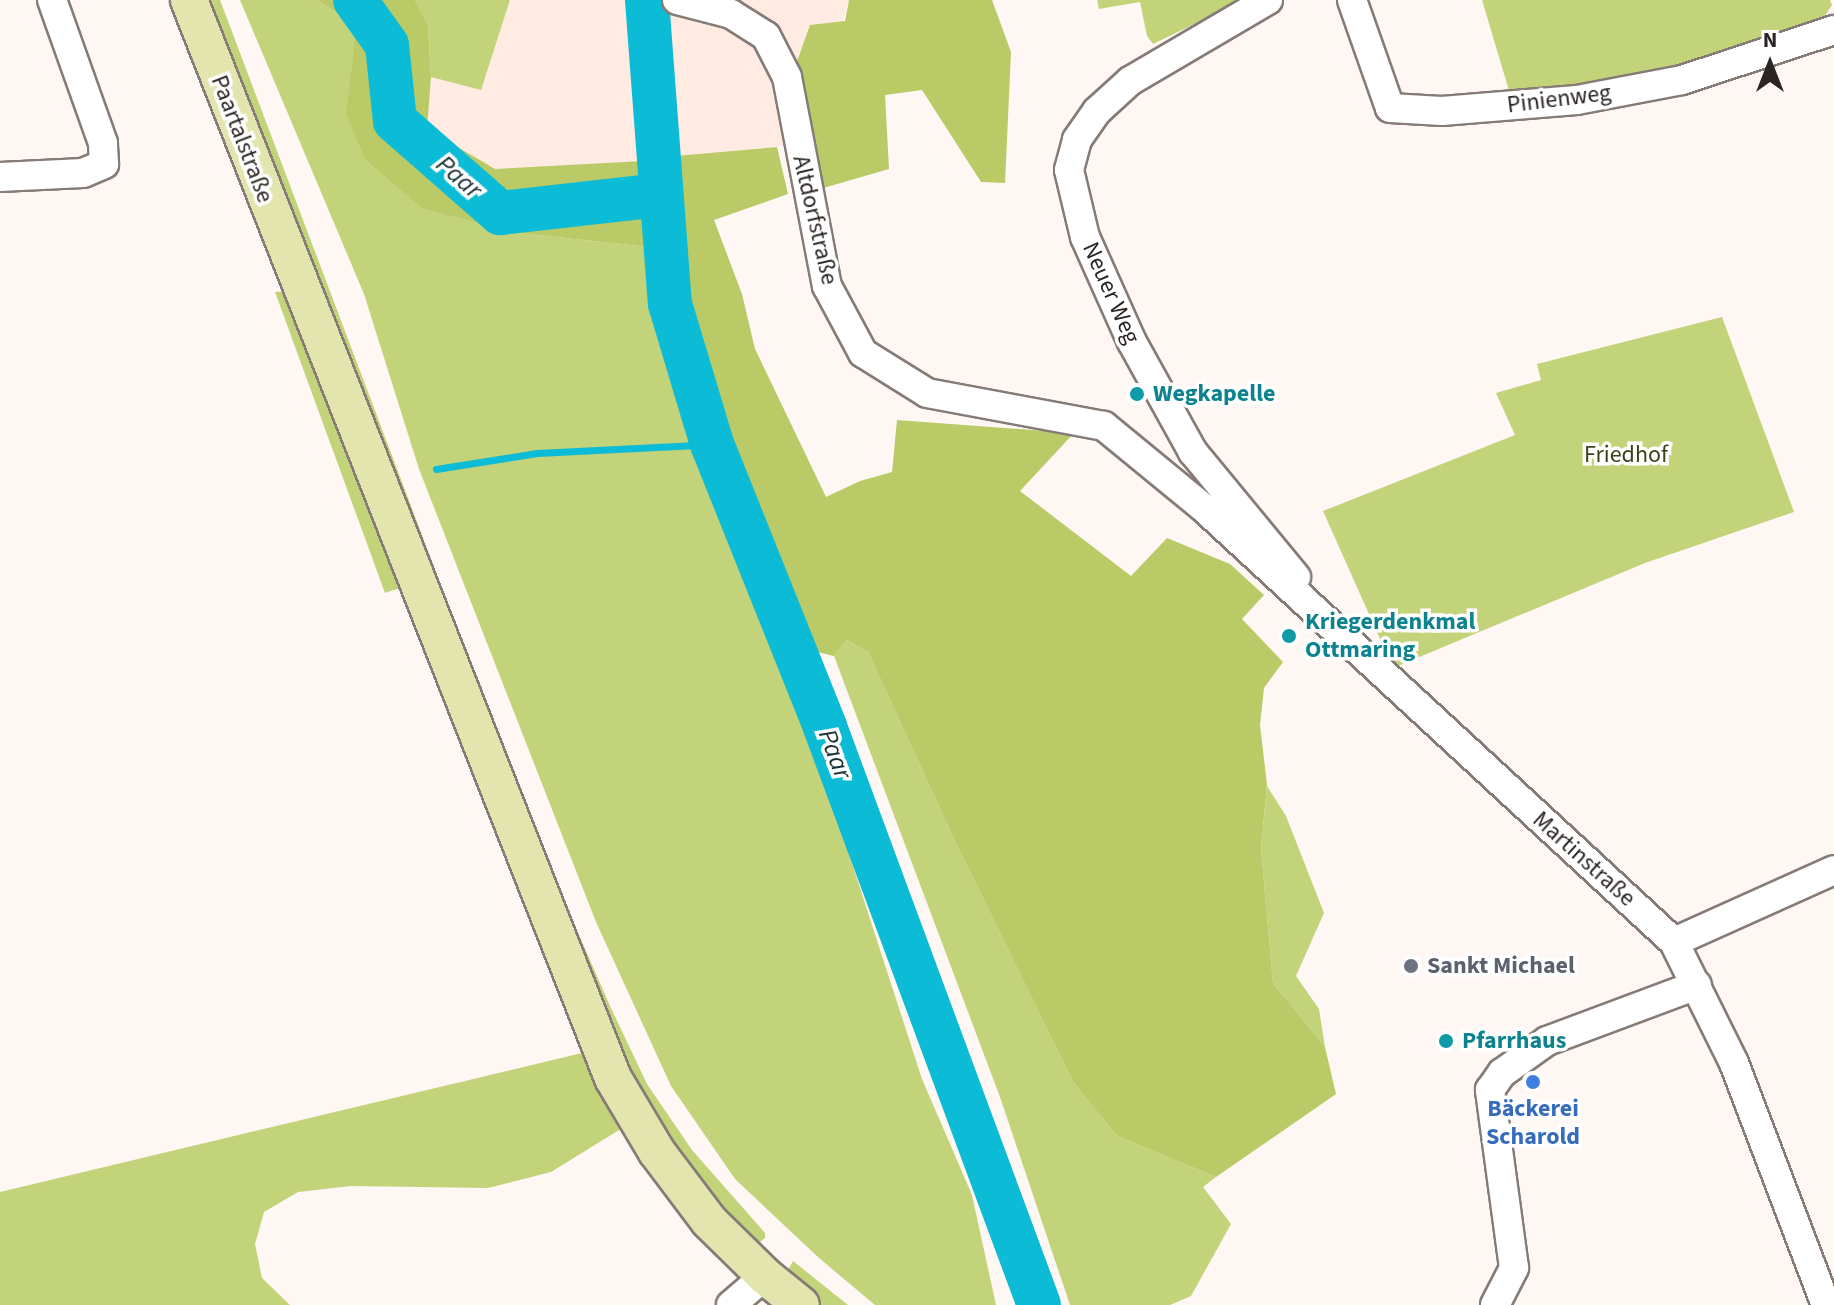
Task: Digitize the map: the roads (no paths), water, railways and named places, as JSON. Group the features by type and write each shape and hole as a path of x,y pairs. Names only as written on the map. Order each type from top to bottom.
{"main road":[{"name":"Paartalstraße","path":"189,0 295,278 613,1078 657,1152 709,1221 765,1276 801,1305"}],"street":[{"path":"0,177 83,173 104,164 103,143 52,0"},
{"name":"Altdorfstraße","path":"677,0 731,14 766,36 787,77 827,286 863,353 927,393 1104,426 1205,509"},
{"name":"Neuer Weg","path":"1268,0 1130,81 1097,111 1077,140 1069,170 1085,237 1132,342 1193,452 1287,562 1329,628"},
{"name":"Pinienweg","path":"1352,0 1390,108 1442,111 1577,100 1682,80 1834,30"},
{"name":"Martinstraße","path":"1205,509 1329,628 1674,942 1734,1063 1826,1305"},
{"path":"1674,942 1834,870"},
{"path":"1495,1305 1514,1268 1490,1090 1502,1073 1547,1041 1697,985"},
{"path":"731,1305 765,1276"}],"waterway":[{"name":"Paar","path":"355,0 387,45 395,121 500,213 661,195"},
{"name":"Paar","path":"647,0 670,304 712,444 825,727 1039,1305"},
{"path":"436,469 537,453 712,444"}],"place":[{"name":"Wegkapelle","path":"1137,394"},
{"name":"Kriegerdenkmal Ottmaring","path":"1289,636"},
{"name":"Sankt Michael","path":"1411,966"},
{"name":"Pfarrhaus","path":"1446,1041"},
{"name":"Bäckerei Scharold","path":"1533,1082"}],"park label":[{"name":"Friedhof","path":"1626,455"}]}
